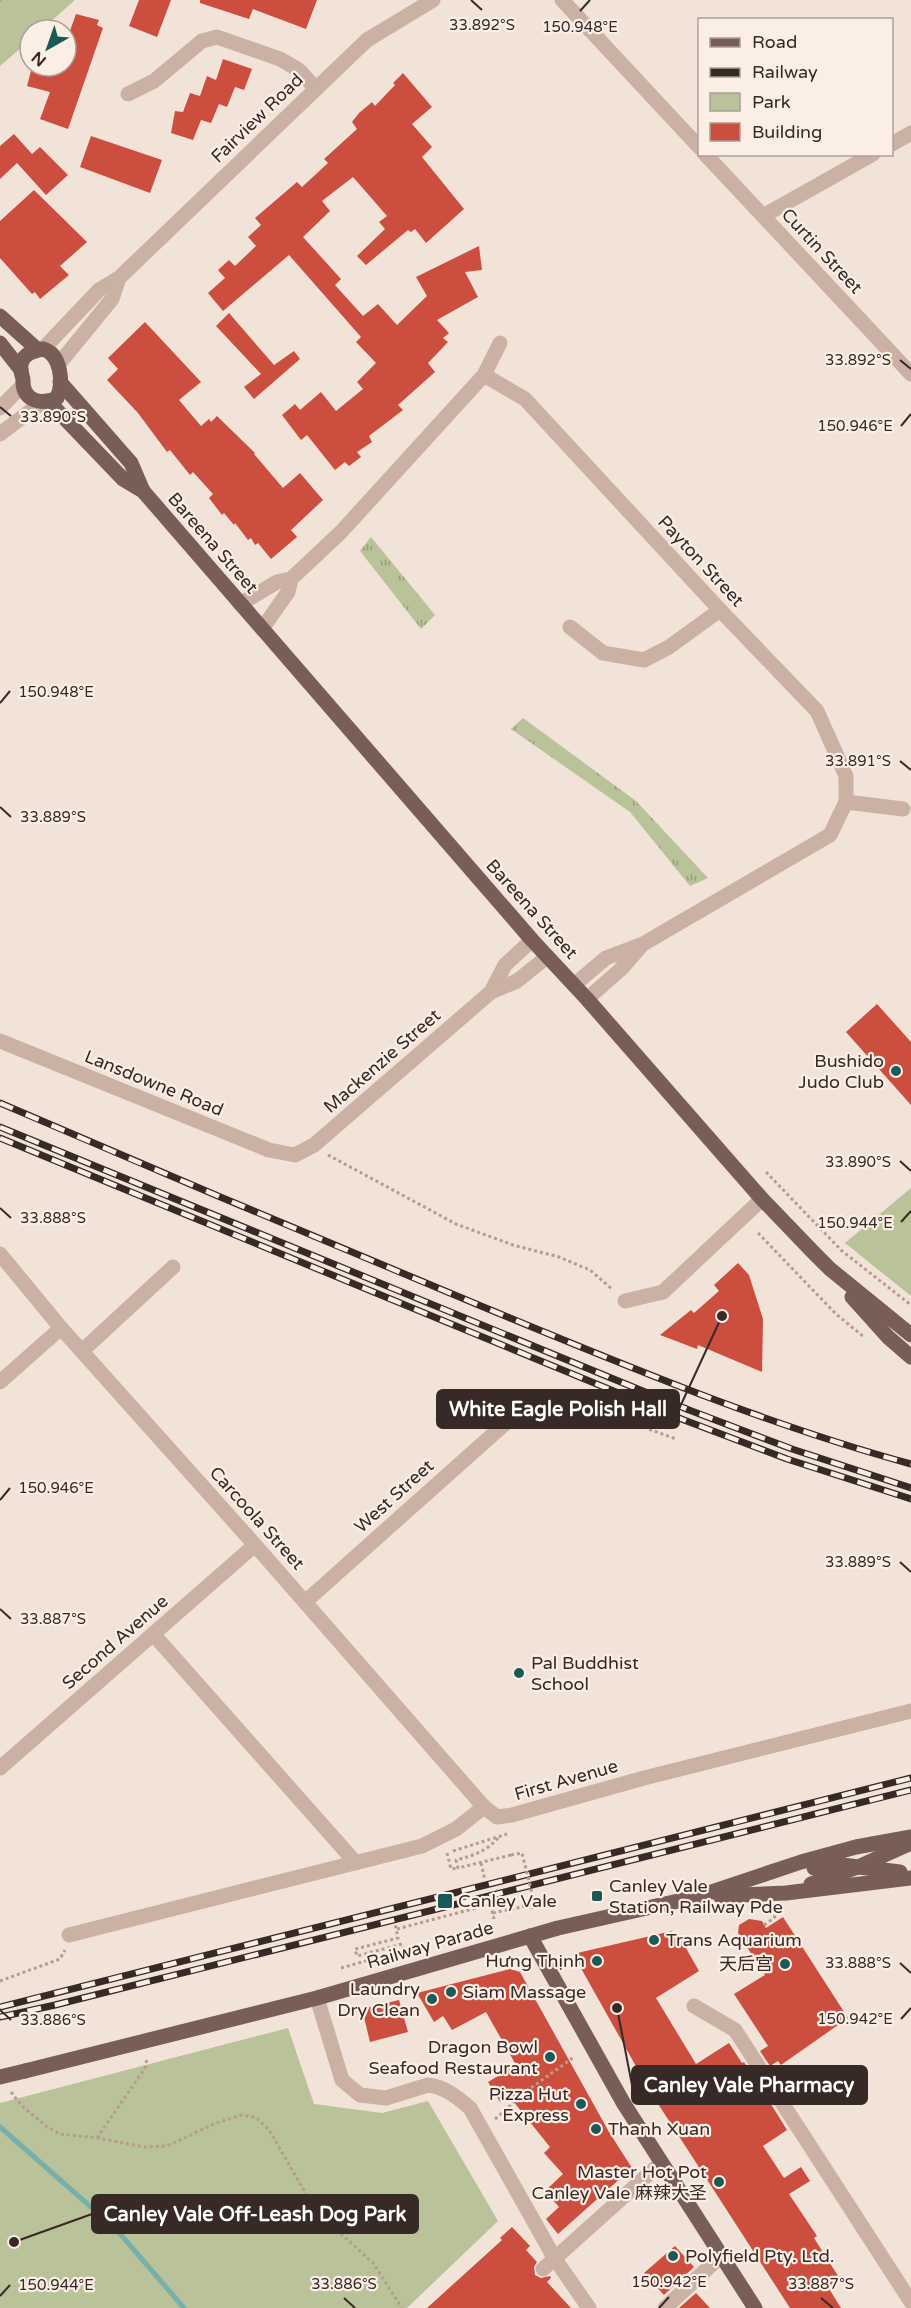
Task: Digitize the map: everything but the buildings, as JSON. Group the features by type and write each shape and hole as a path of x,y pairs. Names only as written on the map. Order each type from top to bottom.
{"main road":[{"path":"0,316 41,350 54,355 58,365 60,391 57,398 45,402 28,396 22,386 21,370 25,356 41,350"},
{"path":"0,344 21,370"},
{"name":"Bareena Street","path":"60,382 131,463 143,491 240,604 532,940 587,999 762,1199 819,1258 889,1320 911,1335"},
{"name":"Bareena Street","path":"45,402 123,479 143,491"},
{"path":"819,1258 869,1318 911,1357"},
{"name":"Railway Parade","path":"4,2081 26,2071 317,1998 530,1936 653,1905 696,1897 866,1845 911,1837"},
{"path":"786,1893 858,1867 911,1843"},
{"path":"721,1890 822,1866 911,1872"},
{"name":"Railway Parade","path":"696,1897 786,1893 911,1878"},
{"path":"530,1936 624,2104 755,2308"}],"street":[{"name":"Fairview Road","path":"41,350 99,290 119,278 367,40 433,0"},
{"path":"562,0 698,147"},
{"path":"128,94 154,81 202,41 217,37 280,59 298,70 316,89"},
{"path":"893,143 911,133"},
{"name":"Curtin Street","path":"707,156 911,374"},
{"path":"763,216 869,156"},
{"name":"Fairview Road","path":"58,365 112,299 119,278"},
{"path":"240,604 277,582 291,579 341,532 484,375 500,342"},
{"name":"Payton Street","path":"484,375 525,399 720,610 817,711 846,776 846,802 830,835 643,944 606,958 574,986"},
{"path":"0,408 22,386"},
{"path":"0,434 45,402"},
{"path":"262,629 288,592 291,579"},
{"path":"570,627 603,654 644,660 669,647 720,610"},
{"path":"846,802 903,809"},
{"name":"Mackenzie Street","path":"491,992 505,965 532,940"},
{"name":"Payton Street","path":"587,999 621,969 643,944"},
{"name":"Mackenzie Street","path":"296,1155 314,1145 491,992 517,981 547,957"},
{"name":"Lansdowne Road","path":"0,1041 269,1150 296,1155"},
{"path":"625,1301 663,1292 762,1199"},
{"name":"Carcoola Street","path":"0,1254 82,1351 484,1807"},
{"path":"82,1351 173,1267"},
{"path":"0,1382 62,1328"},
{"name":"West Street","path":"305,1602 509,1420"},
{"name":"Second Avenue","path":"0,1768 255,1545"},
{"path":"154,1635 356,1863"},
{"name":"First Avenue","path":"484,1807 497,1817 512,1815 644,1778 911,1711"},
{"path":"67,1942 409,1850 433,1842 456,1829 484,1807"},
{"path":"317,1998 342,2080 360,2096 386,2098 428,2085 452,2093 470,2108 549,2264 589,2308"},
{"path":"694,2006 735,2030 911,2302"},
{"path":"549,2264 661,2163"},
{"path":"665,2308 722,2256"}],"path":[{"path":"314,1145 337,1161 456,1224 513,1245 560,1257 591,1270 625,1301"},
{"path":"766,1172 842,1251 911,1305"},
{"path":"758,1233 836,1314 872,1343"},
{"path":"509,1420 541,1395 569,1400 676,1439"},
{"path":"458,1868 456,1860 478,1855 500,1836"},
{"path":"447,1853 451,1869 522,1853 534,1901 493,1913"},
{"path":"481,1863 485,1880"},
{"path":"489,1899 494,1919"},
{"path":"396,1929 491,1904"},
{"path":"522,1905 531,1905 532,1909"},
{"path":"764,1925 774,1918 777,1912"},
{"path":"341,1968 404,1950 402,1944 357,1956 355,1949 399,1938 395,1923"},
{"path":"0,1980 60,1959 67,1942"},
{"path":"482,2129 517,2098 574,2056"},
{"path":"97,2138 145,2068 147,2059"},
{"path":"4,2081 22,2106 46,2126 60,2133 144,2147 167,2146 242,2115 249,2115 263,2124 316,2211 373,2263 402,2308"}],"green space":[{"path":"0,0 75,0 55,18 18,18 18,50 0,66"},
{"path":"371,537 435,615 421,629 360,551"},
{"path":"523,718 636,801 708,878 690,886 630,812 511,729"},
{"path":"911,1188 911,1296 845,1243"},
{"path":"288,2028 314,2104 382,2113 428,2101 498,2221 407,2308 0,2308 0,2103"}],"waterway":[{"path":"0,2127 116,2229 184,2308"}],"railway":[{"path":"0,1103 360,1256 640,1371 802,1431 911,1464"},
{"path":"0,1127 689,1410 792,1449 911,1488"},
{"path":"0,1138 684,1420 787,1459 911,1499"},
{"path":"0,2007 911,1778"},
{"path":"0,2017 911,1790"}],"place":[{"name":"Bushido Judo Club","path":"896,1071"},
{"name":"White Eagle Polish Hall","path":"722,1316"},
{"name":"Pal Buddhist School","path":"519,1673"},
{"name":"Canley Vale Station, Railway Pde","path":"597,1896"},
{"name":"Canley Vale","path":"445,1901"},
{"name":"Trans Aquarium","path":"654,1940"},
{"name":"Hưng Thịnh","path":"597,1961"},
{"name":"天后宫","path":"785,1964"},
{"name":"Siam Massage","path":"451,1992"},
{"name":"Laundry Dry Clean","path":"432,1999"},
{"name":"Canley Vale Pharmacy","path":"617,2008"},
{"name":"Dragon Bowl Seafood Restaurant","path":"550,2057"},
{"name":"Pizza Hut Express","path":"581,2104"},
{"name":"Thanh Xuan","path":"596,2129"},
{"name":"Master Hot Pot Canley Vale 麻辣大圣","path":"719,2182"},
{"name":"Canley Vale Off-Leash Dog Park","path":"14,2242"},
{"name":"Polyfield Pty. Ltd.","path":"673,2256"}]}
